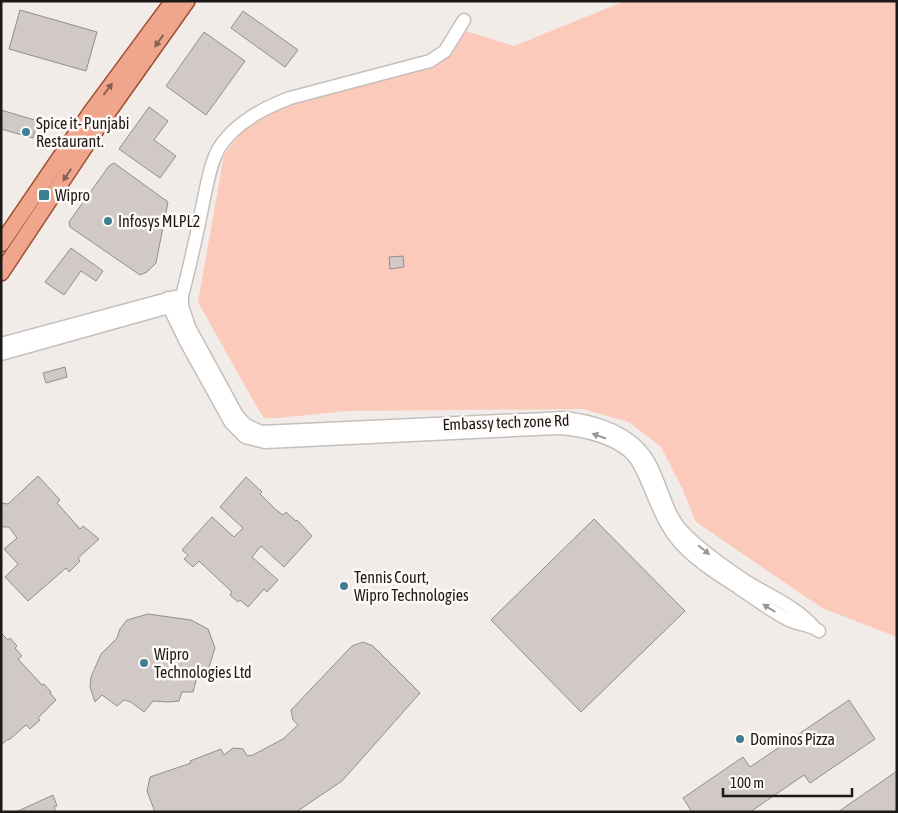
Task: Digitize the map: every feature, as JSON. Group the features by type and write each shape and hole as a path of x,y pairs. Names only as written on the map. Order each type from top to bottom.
{"main road":[{"path":"1,244 91,112 173,1"},
{"path":"1,273 104,118 187,1"}],"street":[{"path":"175,302 211,171 220,148 228,137 254,115 290,98 430,61 445,51 464,20"},
{"path":"1,344 175,302"},
{"path":"1,354 175,302"},
{"name":"Embassy tech zone Rd","path":"175,302 237,415 246,426 262,432 566,418 591,422 614,430 637,447 650,466 673,518 684,534 752,591 801,614 816,629"}],"shaded area":[{"path":"625,1 897,1 897,637 822,608 696,522 682,488 661,447 629,422 583,409 347,411 264,418 198,302 224,155 241,133 267,113 299,102 429,68 451,51 466,31 514,46"}],"building":[{"path":"20,10 97,32 86,71 9,49"},
{"path":"243,11 298,50 285,67 231,28"},
{"path":"204,32 245,61 206,115 166,86"},
{"path":"149,107 168,121 154,140 176,156 160,178 119,149"},
{"path":"1,110 38,121 33,138 1,129"},
{"path":"114,163 168,202 156,263 147,272 140,275 70,227 69,222 109,166"},
{"path":"71,248 103,271 96,281 81,271 64,295 45,282"},
{"path":"403,256 404,267 390,269 389,257"},
{"path":"65,367 67,377 46,383 43,373"},
{"path":"38,476 60,500 57,503 80,529 83,526 99,539 78,558 80,561 69,572 66,568 28,601 5,577 18,564 4,549 17,538 9,527 1,527 1,503 8,504"},
{"path":"246,477 262,492 260,494 275,509 283,515 286,512 297,520 312,536 284,567 261,546 252,557 278,580 267,592 264,589 248,607 230,595 232,592 199,561 193,567 184,559 188,555 182,550 212,517 234,537 243,528 220,507"},
{"path":"594,519 685,611 581,712 491,620"},
{"path":"148,614 191,620 208,629 215,648 208,670 199,669 193,692 182,692 179,701 153,701 144,712 131,702 124,700 117,706 102,695 95,702 90,687 91,677 101,654 117,638 120,629 127,620"},
{"path":"1,633 8,640 10,638 17,646 15,648 22,656 18,659 42,685 44,684 56,700 30,729 26,725 1,745"},
{"path":"363,642 373,646 420,693 342,781 296,812 155,812 147,791 150,777 191,763 190,761 221,749 224,755 233,748 243,749 247,756 253,755 283,739 298,725 293,720 291,710 352,646"},
{"path":"849,700 875,739 810,783 804,775 750,812 692,812 683,798 743,757 750,767"},
{"path":"897,771 897,812 838,812"},
{"path":"53,795 57,806 54,807 56,812 16,812"}],"place":[{"name":"Spice it- Punjabi Restaurant.","path":"26,132"},
{"name":"Wipro","path":"44,195"},
{"name":"Infosys MLPL2","path":"108,221"},
{"name":"Tennis Court, Wipro Technologies","path":"344,586"},
{"name":"Wipro Technologies Ltd","path":"144,663"},
{"name":"Dominos Pizza","path":"740,739"}]}
